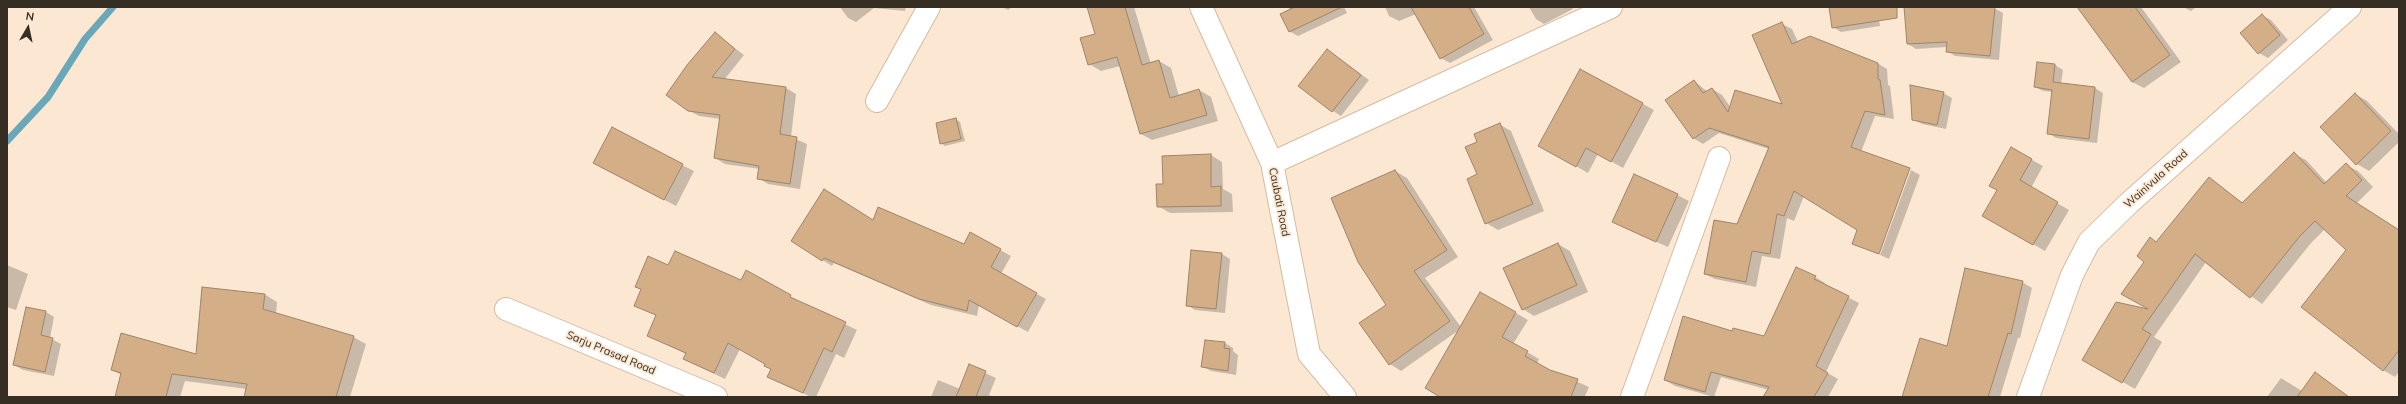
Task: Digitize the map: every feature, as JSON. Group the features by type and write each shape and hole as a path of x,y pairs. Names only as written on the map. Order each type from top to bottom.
{"street":[{"path":"877,101 929,7"},
{"name":"Caubati Road","path":"1201,7 1272,163 1309,354 1345,397"},
{"path":"1272,163 1611,7"},
{"name":"Wainivula Road","path":"2028,397 2072,275 2089,242 2129,203 2350,7"},
{"path":"1632,397 1719,158"},
{"name":"Sarju Prasad Road","path":"506,309 716,397"}],"building":[{"path":"1087,7 1125,7 1142,65 1159,60 1170,98 1199,89 1207,115 1140,134 1117,57 1088,65 1080,38 1095,34"},
{"path":"1295,7 1342,7 1289,32 1280,14"},
{"path":"1411,7 1469,7 1484,34 1440,59"},
{"path":"1829,7 1897,7 1897,18 1832,28"},
{"path":"1904,7 1995,7 1990,56 1946,52 1947,42 1907,44"},
{"path":"2077,7 2135,7 2170,55 2132,82"},
{"path":"2262,14 2280,35 2258,54 2240,33"},
{"path":"1782,22 1792,44 1810,36 1878,63 1878,79 1880,80 1885,115 1865,111 1851,147 1910,168 1879,254 1852,244 1857,230 1794,191 1784,216 1777,214 1770,254 1752,251 1746,282 1704,274 1714,220 1737,224 1769,147 1709,128 1693,139 1665,100 1694,80 1703,93 1712,88 1728,112 1735,90 1782,104 1752,35"},
{"path":"715,32 735,49 712,77 786,87 780,134 797,137 790,184 757,179 759,166 714,158 720,115 688,111 666,95 687,65"},
{"path":"1327,49 1361,75 1332,112 1298,86"},
{"path":"2037,62 2055,64 2053,82 2095,87 2089,139 2047,134 2052,90 2034,87"},
{"path":"1580,69 1643,103 1611,162 1586,148 1576,167 1538,146"},
{"path":"1910,85 1944,92 1937,125 1912,120"},
{"path":"2355,93 2391,131 2356,165 2320,127"},
{"path":"956,118 961,139 940,144 936,123"},
{"path":"1500,123 1533,204 1485,224 1467,179 1477,174 1465,147 1477,142 1474,134"},
{"path":"612,127 683,164 664,200 593,163"},
{"path":"2011,147 2032,159 2020,180 2058,202 2033,245 1982,216 1997,190 1989,186"},
{"path":"2294,152 2324,184 2346,163 2362,180 2346,196 2399,230 2399,350 2383,371 2301,307 2346,250 2315,221 2300,236 2250,298 2195,254 2142,329 2151,334 2122,383 2082,360 2116,302 2148,309 2121,294 2144,262 2137,256 2150,237 2156,242 2209,177 2242,203"},
{"path":"1211,154 1211,187 1221,186 1221,206 1157,207 1156,184 1163,184 1162,156"},
{"path":"1395,170 1447,250 1414,271 1450,321 1389,365 1359,323 1386,305 1358,262 1331,198"},
{"path":"1634,174 1678,194 1656,242 1612,222"},
{"path":"824,189 873,220 878,207 964,244 970,232 1001,249 991,267 1037,293 1017,327 969,300 967,311 919,299 824,258 822,261 791,241"},
{"path":"1558,243 1577,285 1522,310 1503,268"},
{"path":"1191,250 1222,253 1216,309 1186,306"},
{"path":"675,251 741,280 746,270 791,295 790,297 846,322 832,352 824,348 803,393 767,377 771,369 728,343 714,373 683,359 686,353 647,336 656,315 634,306 641,289 635,287 648,256 668,265"},
{"path":"1796,267 1816,276 1814,279 1849,296 1816,366 1828,373 1814,397 1763,397 1769,387 1711,372 1705,392 1664,380 1683,316 1732,331 1733,328 1764,336"},
{"path":"1965,268 2023,281 2011,334 2008,333 1988,397 1902,397 1920,338 1947,346"},
{"path":"202,287 265,294 263,309 354,336 336,397 244,397 247,384 172,374 166,397 115,397 121,373 111,370 121,333 196,354"},
{"path":"1480,292 1516,312 1502,337 1528,351 1525,356 1550,370 1578,379 1571,397 1440,397 1425,388"},
{"path":"26,307 46,311 41,335 53,338 45,372 13,365"},
{"path":"1205,340 1225,342 1224,348 1230,349 1228,371 1201,367"},
{"path":"969,364 986,371 976,397 956,397"},
{"path":"2315,372 2349,397 2297,397"}],"waterway":[{"path":"7,141 48,97 85,39 113,7"}]}
